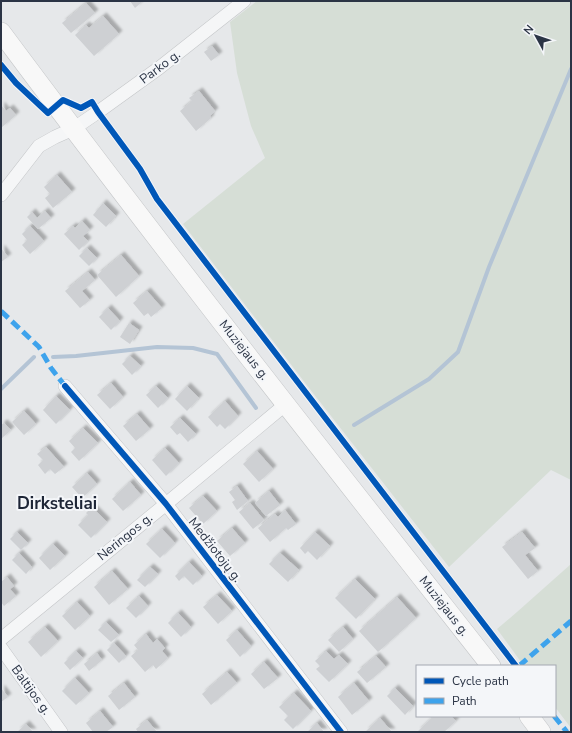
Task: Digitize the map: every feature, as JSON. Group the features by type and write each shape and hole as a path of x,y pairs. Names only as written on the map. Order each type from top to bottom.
{"main road":[{"name":"Muziejaus g.","path":"1,32 73,129 490,665"},
{"path":"530,717 541,732"}],"street":[{"name":"Parko g.","path":"1,195 39,146 73,129 159,68 228,6 244,1"},
{"name":"Medžiotojų g.","path":"65,386 166,504 341,732"},
{"name":"Neringos g.","path":"1,639 286,404"},
{"name":"Baltijos g.","path":"1,648 62,732"}],"shaded area":[{"path":"257,1 571,1 571,480 551,470 449,567 183,224 265,158 251,126 237,73 230,22"},
{"path":"571,564 571,728 556,708 556,665 523,665 497,629"}],"building":[{"path":"130,1 143,1 135,8"},
{"path":"86,3 95,13 71,33 62,23"},
{"path":"103,16 119,34 94,56 75,35 86,25 89,28"},
{"path":"212,46 219,55 211,61 204,52"},
{"path":"199,91 215,111 210,116 211,118 196,131 180,111 192,101 189,98"},
{"path":"1,105 6,111 10,108 16,115 1,128"},
{"path":"57,175 72,192 53,208 45,198 50,194 44,187"},
{"path":"103,203 116,216 106,227 93,215"},
{"path":"45,211 51,218 38,229 27,217 32,212 37,218"},
{"path":"82,221 90,230 83,236 88,241 79,250 64,234 73,226 75,228"},
{"path":"30,226 44,241 30,254 22,245 27,240 22,234"},
{"path":"1,248 8,257 1,262"},
{"path":"87,248 97,258 89,266 79,256"},
{"path":"121,255 139,276 116,297 97,275"},
{"path":"88,272 95,280 82,291 90,300 80,308 65,291"},
{"path":"147,291 162,308 151,317 148,313 144,316 133,303"},
{"path":"108,308 120,321 111,330 99,317"},
{"path":"129,323 139,330 130,344 120,337"},
{"path":"130,356 141,366 132,375 122,364"},
{"path":"111,383 123,397 110,409 97,395"},
{"path":"156,386 168,398 158,408 146,395"},
{"path":"187,386 199,398 187,411 175,399"},
{"path":"56,396 70,410 56,424 43,410"},
{"path":"225,401 238,416 225,429 220,424 217,427 208,417"},
{"path":"24,411 36,424 24,435 12,422"},
{"path":"137,414 150,429 136,441 123,426"},
{"path":"180,418 196,434 188,442 180,433 177,435 170,427"},
{"path":"4,423 11,430 1,439 1,425"},
{"path":"83,428 98,443 79,461 71,452 75,448 69,441"},
{"path":"46,447 64,467 55,474 50,469 45,474 38,465 43,460 37,454"},
{"path":"165,448 179,463 166,476 152,460"},
{"path":"257,451 273,469 259,482 243,464"},
{"path":"87,473 97,484 82,498 72,487"},
{"path":"130,482 141,495 123,511 112,499"},
{"path":"237,486 248,501 237,510 232,502 235,500 229,492"},
{"path":"269,491 280,505 266,516 255,503"},
{"path":"203,496 217,511 203,524 189,508"},
{"path":"250,503 264,520 253,529 239,512"},
{"path":"92,507 107,522 91,538 78,525 88,515 86,513"},
{"path":"285,510 296,524 288,530 286,528 270,542 258,528 275,514 278,517"},
{"path":"232,528 245,543 230,556 217,541"},
{"path":"162,529 175,543 160,558 146,544"},
{"path":"17,532 28,543 21,550 10,539"},
{"path":"315,532 330,546 317,560 308,551 305,554 300,548"},
{"path":"522,532 535,548 525,555 538,571 528,579 502,547"},
{"path":"53,544 65,556 50,570 39,558"},
{"path":"19,553 32,567 26,574 12,560"},
{"path":"280,553 299,570 288,582 269,564"},
{"path":"189,562 202,576 193,585 184,576 179,581 175,576"},
{"path":"150,567 158,574 145,587 137,580"},
{"path":"112,571 128,589 109,605 94,587"},
{"path":"7,577 14,586 10,589 16,596 4,606 1,602 1,582"},
{"path":"355,579 375,599 356,619 335,598"},
{"path":"217,595 232,611 218,624 203,607"},
{"path":"139,596 148,606 136,618 126,608"},
{"path":"397,597 416,618 378,652 359,631"},
{"path":"77,602 90,616 75,630 62,616"},
{"path":"178,613 191,627 181,637 168,623"},
{"path":"106,622 119,635 111,642 98,630"},
{"path":"45,627 58,641 41,657 28,642"},
{"path":"343,627 353,639 339,652 328,640"},
{"path":"237,630 251,646 240,657 226,640"},
{"path":"146,634 153,643 157,639 165,648 162,651 168,658 156,669 153,665 145,672 131,656 138,650 134,645"},
{"path":"114,643 126,656 119,663 107,650"},
{"path":"76,651 83,658 70,670 64,663"},
{"path":"326,651 334,659 339,655 348,664 329,682 316,669 320,666 315,661"},
{"path":"97,653 102,660 89,671 84,664"},
{"path":"376,656 386,667 367,683 357,672"},
{"path":"264,662 278,678 264,689 251,674"},
{"path":"227,672 237,683 211,705 202,694"},
{"path":"75,678 89,693 76,705 62,691"},
{"path":"124,683 135,697 119,710 108,696"},
{"path":"354,683 369,701 352,715 338,697"},
{"path":"1,688 8,697 1,702"},
{"path":"395,688 413,706 405,715 387,696"},
{"path":"294,693 311,711 293,729 284,720 288,716 279,707"},
{"path":"100,711 113,727 106,732 93,732 86,723"},
{"path":"433,717 452,717 456,721 444,732 417,732"},
{"path":"380,718 392,732 365,732"},
{"path":"147,720 157,732 138,732 136,729"},
{"path":"317,723 324,732 307,732"},
{"path":"26,724 33,732 17,732"}],"waterway":[{"path":"354,425 429,379 458,352 489,267 571,69"},
{"path":"53,357 76,356 157,347 193,348 217,354 256,408"},
{"path":"1,389 34,357"}],"marked path":[{"path":"1,311 39,347 51,368 65,386"},
{"path":"520,665 571,621"},
{"path":"555,717 567,732"}],"cycle path":[{"path":"1,65 16,83 48,113 63,100 81,108 92,102 140,169 157,199 515,665"},
{"path":"65,386 166,504 341,732"}],"district":[{"name":"Dirksteliai","path":"57,503"}]}
